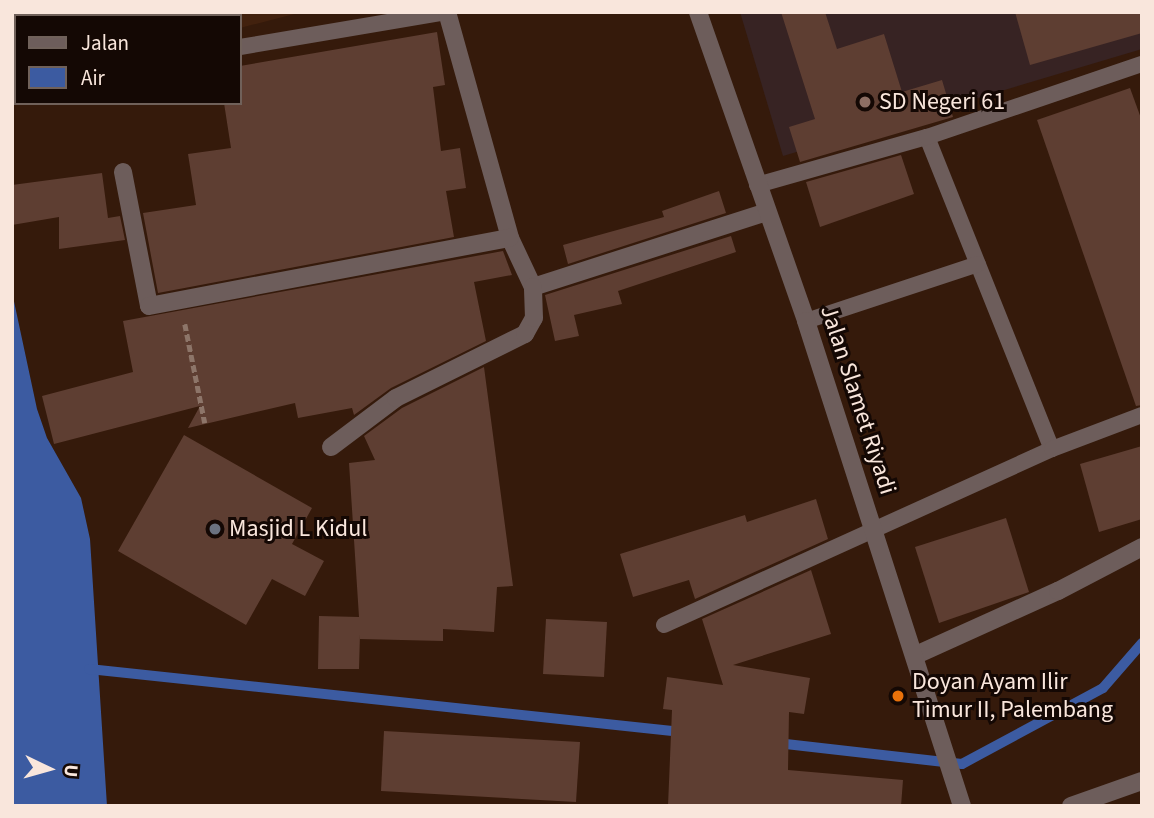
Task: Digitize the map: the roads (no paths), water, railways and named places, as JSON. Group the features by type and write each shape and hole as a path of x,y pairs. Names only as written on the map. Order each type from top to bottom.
{"street":[{"path":"331,447 396,398 525,334 534,318 533,287 510,238 446,12"},
{"name":"Jalan Slamet Riyadi","path":"698,12 806,320 916,654 960,798"},
{"path":"123,172 146,303 152,306 510,238"},
{"path":"533,287 767,212"},
{"path":"916,654 1058,591 1142,547"},
{"path":"1071,806 1142,781"}],"lane":[{"path":"242,47 446,12"},
{"path":"757,185 927,137 1142,64"},
{"path":"927,137 1052,449"},
{"path":"806,320 978,264"},
{"path":"664,625 875,532 1052,449 1142,415"}],"water":[{"path":"12,292 37,409 47,438 81,498 90,539 107,806 12,806"}],"waterway":[{"path":"777,743 962,764 1103,688 1142,643"},
{"path":"89,669 682,732"}],"place":[{"name":"SD Negeri 61","path":"865,102"},
{"name":"Masjid L Kidul","path":"215,529"},
{"name":"Doyan Ayam Ilir Timur II, Palembang","path":"898,696"}]}
